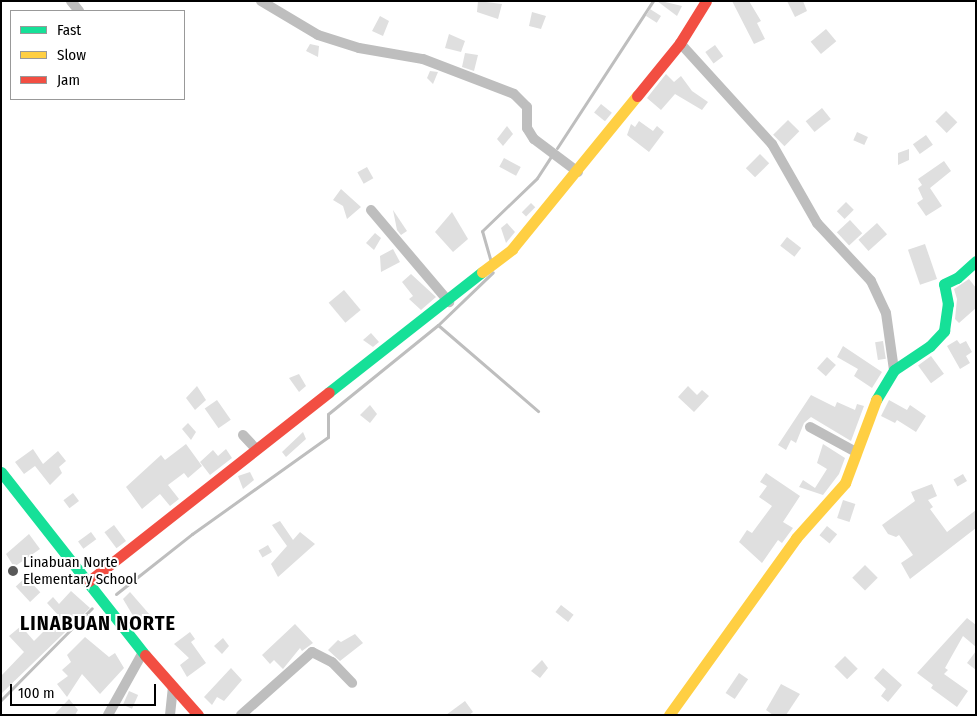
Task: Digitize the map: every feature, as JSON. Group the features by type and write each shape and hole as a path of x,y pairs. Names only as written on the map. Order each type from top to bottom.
{"street":[{"path":"261,1 318,34 359,48 423,59 514,94 527,107 528,128 534,139 578,172"},
{"path":"89,581 449,302 512,249 578,172 680,43 706,1"},
{"path":"680,43 772,144 817,223 871,281 886,313 894,370"},
{"path":"371,210 449,302"},
{"path":"669,715 796,538 845,483 876,399 894,370 930,346 944,331 948,304 944,284 957,278 976,261"},
{"path":"810,427 856,452"},
{"path":"243,435 256,450"},
{"path":"1,472 89,581 143,652 198,715"},
{"path":"108,715 143,652"},
{"path":"241,715 312,652 332,662 352,683"},
{"path":"170,715 173,688"}],"building":[{"path":"478,1 502,4 498,19 477,12"},
{"path":"657,1 661,1 682,6 677,16"},
{"path":"732,1 749,1 761,21 757,23 765,39 754,44"},
{"path":"787,1 803,1 807,11 795,17"},
{"path":"650,9 661,16 657,23 646,16"},
{"path":"532,12 546,16 541,29 529,26"},
{"path":"380,16 389,21 383,36 372,31"},
{"path":"826,29 836,41 821,54 811,42"},
{"path":"449,34 465,41 461,52 445,48"},
{"path":"310,44 319,46 318,57 306,51"},
{"path":"715,45 723,56 714,63 705,52"},
{"path":"465,53 478,55 474,71 462,67"},
{"path":"430,71 438,72 433,84 427,78"},
{"path":"666,74 674,82 681,76 692,91 708,102 702,110 675,94 661,110 647,98"},
{"path":"601,104 612,113 605,121 594,113"},
{"path":"822,108 831,119 814,132 806,121"},
{"path":"946,111 957,122 947,133 935,122"},
{"path":"788,120 799,131 784,146 773,135"},
{"path":"639,121 653,131 657,126 664,132 649,152 627,135 631,124 635,127"},
{"path":"507,126 513,134 503,146 497,139"},
{"path":"857,132 868,137 864,145 853,140"},
{"path":"926,135 933,145 920,154 913,144"},
{"path":"909,149 909,160 898,165 898,153"},
{"path":"760,154 769,163 755,177 746,168"},
{"path":"504,158 521,167 516,176 499,167"},
{"path":"944,161 951,171 930,188 942,206 926,216 917,203 923,199 918,188 922,185 918,179"},
{"path":"367,167 373,178 364,184 357,172"},
{"path":"341,189 361,207 347,219 343,206 333,200"},
{"path":"846,202 854,210 845,219 837,211"},
{"path":"531,203 535,207 526,216 522,212"},
{"path":"393,210 407,231 401,235 397,230"},
{"path":"452,212 468,239 453,252 435,232"},
{"path":"850,220 862,233 849,245 837,232"},
{"path":"507,223 515,232 506,243 501,228"},
{"path":"877,223 887,234 868,251 858,240"},
{"path":"375,233 381,238 374,250 366,243"},
{"path":"787,237 801,248 794,257 780,246"},
{"path":"925,244 937,279 920,285 908,250"},
{"path":"393,249 400,262 381,272 380,256"},
{"path":"411,274 436,297 421,310 409,299 413,296 402,282"},
{"path":"969,279 976,288 976,308 959,323 955,319 957,299 954,289"},
{"path":"344,290 361,310 345,323 329,303"},
{"path":"371,333 379,342 373,347 363,340"},
{"path":"957,340 960,344 966,341 972,352 966,356 970,363 960,369 947,346"},
{"path":"883,341 886,359 878,360 875,342"},
{"path":"843,346 882,372 872,388 854,376 858,369 837,357"},
{"path":"931,356 944,374 931,383 918,365"},
{"path":"827,357 836,365 826,376 817,368"},
{"path":"299,374 306,386 299,392 289,378"},
{"path":"197,386 206,400 195,410 186,398"},
{"path":"688,386 697,395 702,390 709,396 694,412 678,397"},
{"path":"811,395 835,407 837,402 855,410 857,404 864,406 851,441 811,417 804,423 796,443 791,440 786,450 778,445"},
{"path":"217,400 231,420 218,428 205,409"},
{"path":"889,400 907,410 910,405 926,416 916,432 897,420 895,423 881,416"},
{"path":"370,405 377,414 370,423 360,415"},
{"path":"188,423 196,432 191,440 182,429"},
{"path":"303,432 306,439 286,457 282,452"},
{"path":"186,444 202,466 188,478 184,473 168,485 179,499 170,506 160,494 142,509 126,487 161,455 165,460"},
{"path":"823,444 845,458 839,474 823,495 799,487 803,480 815,488 827,469 817,463"},
{"path":"33,449 43,464 58,451 66,461 59,467 62,473 50,485 35,466 24,474 15,462"},
{"path":"226,449 232,458 210,475 200,462 213,450 218,456"},
{"path":"250,472 254,480 243,489 238,476"},
{"path":"766,473 800,496 783,522 793,528 782,543 778,540 762,563 739,542 747,530 752,533 772,506 759,497 767,486 760,482"},
{"path":"963,474 967,481 957,486 953,480"},
{"path":"932,484 937,496 928,500 933,507 930,509 947,532 976,510 976,528 910,579 901,563 913,555 899,535 896,537 888,534 882,525 915,501 911,492"},
{"path":"73,493 79,501 69,508 63,500"},
{"path":"843,500 855,504 849,522 837,518"},
{"path":"280,521 293,540 300,532 315,544 278,577 271,564 287,546 272,525"},
{"path":"114,525 126,541 116,548 104,532"},
{"path":"827,526 837,534 830,544 819,535"},
{"path":"91,532 96,539 83,549 78,541"},
{"path":"29,534 40,549 14,567 6,554"},
{"path":"268,545 272,552 262,557 258,550"},
{"path":"865,565 878,578 865,590 852,578"},
{"path":"26,577 40,592 30,602 16,587"},
{"path":"71,591 90,608 1,694 1,676 24,652 9,636 21,626 34,641 59,616 47,603 53,597 59,604"},
{"path":"130,592 150,615 138,624 123,599"},
{"path":"561,605 574,615 568,622 555,612"},
{"path":"967,618 976,625 976,647 963,636 945,668 948,670 944,674 968,691 957,707 931,688 933,685 917,673"},
{"path":"295,624 313,643 302,651 300,648 283,669 274,660 270,664 262,655"},
{"path":"190,632 195,639 191,642 206,663 187,677 180,665 189,658 174,644"},
{"path":"355,634 363,643 340,661 328,650 338,640 341,642"},
{"path":"85,637 109,657 115,653 124,668 100,694 82,674 67,697 57,684 68,676 62,670 71,662 67,655"},
{"path":"223,638 229,646 222,654 214,646"},
{"path":"976,651 976,670 967,663"},
{"path":"845,656 858,669 847,679 834,667"},
{"path":"542,660 548,668 540,678 531,671"},
{"path":"231,668 242,680 224,701 217,697 212,705 204,697"},
{"path":"883,668 902,685 888,702 881,696 886,689 874,678"},
{"path":"739,673 748,679 735,699 726,693"},
{"path":"781,684 800,694 786,715 773,715 766,710"},
{"path":"129,691 138,695 132,709 123,705"},
{"path":"69,699 78,710 75,715 54,715"},
{"path":"465,701 473,712 469,715 446,715"}],"waterway":[{"path":"557,148 653,1"},
{"path":"491,262 482,231 537,178 552,155"},
{"path":"116,594 192,534 328,437 328,414 438,325 493,272"},
{"path":"438,325 538,411"},
{"path":"1,700 92,608"}],"traffic: fast":[{"path":"876,400 894,370 930,346 944,331 948,304 944,284 957,278 976,261"},
{"path":"329,392 482,272"},
{"path":"1,472 145,655"}],"traffic: slow":[{"path":"482,272 512,249 637,96"},
{"path":"669,715 796,538 845,483 876,400"}],"traffic: jam":[{"path":"637,96 680,43 706,1"},
{"path":"89,581 329,392"},
{"path":"145,655 198,715"}],"place":[{"name":"Linabuan Norte Elementary School","path":"13,571"}],"district":[{"name":"LINABUAN NORTE","path":"98,623"}]}
